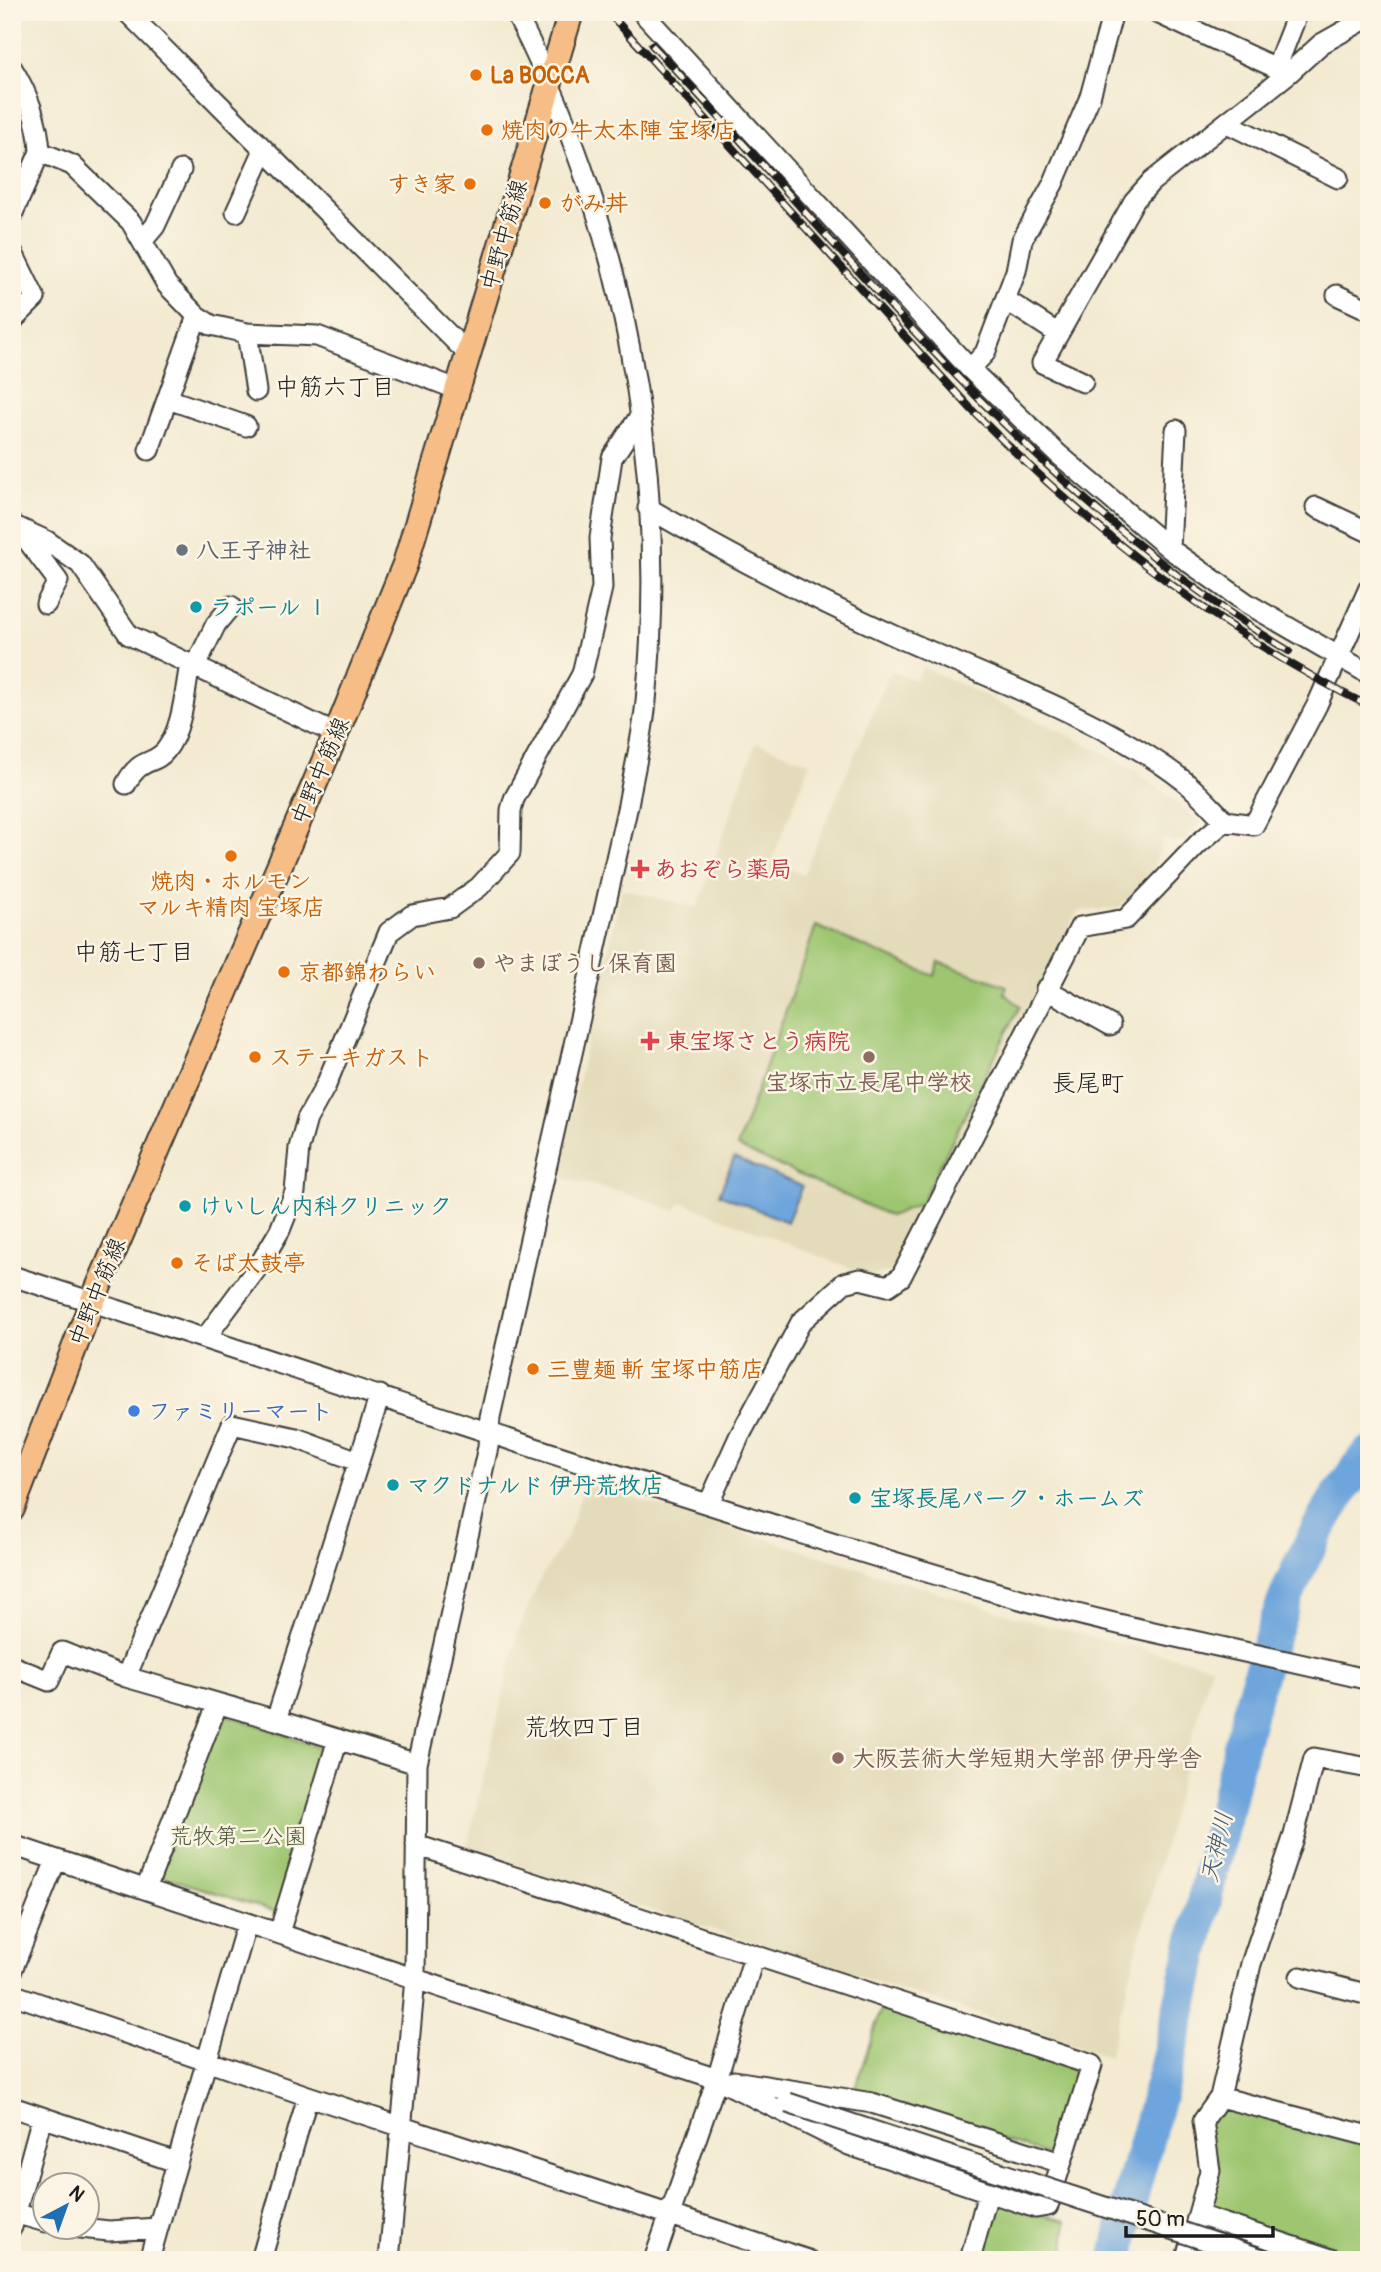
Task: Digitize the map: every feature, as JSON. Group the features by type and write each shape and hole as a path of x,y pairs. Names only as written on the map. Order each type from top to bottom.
{"main road":[{"name":"中野中筋線","path":"12,1509 92,1302 336,734 405,564 571,12"}],"street":[{"path":"127,12 469,355"},
{"path":"389,2260 415,1979 417,1764 488,1447 487,1431 610,891 646,703 652,613 648,508 637,389 611,268 582,165 515,12"},
{"path":"642,12 970,369 1058,454 1170,550 1248,604 1369,674"},
{"path":"970,369 985,353 1006,300 1023,240 1053,184 1090,97 1114,12"},
{"path":"1155,12 1187,20 1283,71"},
{"path":"1283,71 1298,12"},
{"path":"1083,382 1042,363 1134,201 1175,161 1227,123 1283,71 1333,35 1369,17"},
{"path":"12,68 23,86 33,114 40,152 12,215"},
{"path":"1227,123 1338,178"},
{"path":"236,212 264,150"},
{"path":"40,152 72,165 131,222 144,239 167,285 197,316 211,325 247,333 317,336 459,390"},
{"path":"144,239 155,226 181,170"},
{"path":"12,251 35,299 12,321"},
{"path":"1337,295 1369,310"},
{"path":"1006,300 1057,333"},
{"path":"149,450 197,316"},
{"path":"247,333 256,391"},
{"path":"168,399 246,426"},
{"path":"206,1337 258,1267 280,1230 295,1192 299,1148 307,1119 326,1085 389,932 412,915 450,908 480,887 510,853 511,810 514,799 582,674 602,588 600,538 612,458 639,416"},
{"path":"1170,550 1176,430"},
{"path":"1316,506 1369,532"},
{"path":"648,508 749,566 817,600 1086,722 1137,749 1184,781 1225,821 1254,825 1317,705 1336,656 1369,588"},
{"path":"21,529 69,554 80,564 129,635 336,734"},
{"path":"21,529 58,581 46,604"},
{"path":"126,785 134,768 166,751 178,721 193,666 216,624 231,606"},
{"path":"709,1503 739,1437 801,1322 844,1283 860,1279 888,1286 901,1277 1080,927 1126,919 1198,844 1225,821"},
{"path":"1046,989 1110,1025"},
{"path":"12,1276 709,1503 997,1592 1369,1680"},
{"path":"276,1720 380,1395"},
{"path":"125,1676 232,1424 296,1438 358,1461"},
{"path":"12,1666 49,1681 62,1653 125,1676 417,1764"},
{"path":"146,1889 218,1705"},
{"path":"279,1933 338,1740"},
{"path":"1189,2259 1210,2171 1203,2121 1220,2097 1251,1964 1294,1835 1314,1758 1369,1768"},
{"path":"12,1845 1265,2260"},
{"path":"416,1846 1092,2065 1048,2206 1036,2208 849,2145 717,2079"},
{"path":"12,1970 57,1860"},
{"path":"149,2260 247,1923"},
{"path":"654,2260 717,2079 754,1956"},
{"path":"1300,1976 1369,1995"},
{"path":"12,1994 308,2096 808,2260"},
{"path":"717,2079 872,2103 1061,2163"},
{"path":"261,2260 308,2096"},
{"path":"1220,2097 1369,2136"},
{"path":"12,2107 176,2162"},
{"path":"15,2221 42,2117"},
{"path":"970,2260 988,2193"},
{"path":"1198,2215 1334,2260"},
{"path":"102,2230 159,2228"}],"shaded area":[{"name":"宝塚市立長尾中学校","path":"923,667 1089,745 1135,771 1202,823 1183,841 1174,842 1164,838 1149,880 1118,908 1078,911 892,1272 870,1276 682,1202 676,1211 622,1192 557,1177 622,889 697,908 756,742 810,763 771,863 803,875 891,671 916,680"},
{"name":"大阪芸術大学短期大学部 伊丹学舎","path":"585,1483 1027,1620 1211,1666 1109,2056 466,1851 519,1628 542,1576 568,1535"}],"green space":[{"path":"816,926 934,976 939,962 1007,986 1004,993 1020,1006 921,1203 890,1216 737,1147"},
{"name":"荒牧第二公園","path":"228,1715 319,1747 325,1753 277,1912 159,1875 219,1717"},
{"path":"882,2006 1079,2071 1084,2080 1062,2148 1052,2156 854,2091"},
{"path":"1221,2105 1369,2144 1369,2260 1355,2260 1214,2214 1205,2203 1208,2121"},
{"path":"998,2202 1066,2221 1064,2260 978,2260 992,2206"}],"water":[{"path":"734,1158 802,1186 787,1222 719,1194"}],"waterway":[{"name":"天神川","path":"1117,2260 1129,2203 1174,2035 1238,1757 1263,1664 1295,1576 1316,1533 1340,1493 1369,1454"}],"railway":[{"path":"608,12 973,411 1063,496 1110,537 1209,611 1261,646 1369,706"},
{"path":"652,45 875,290 1029,448 1111,522 1197,590 1289,651"}],"place":[{"name":"La BOCCA","path":"476,75"},
{"name":"焼肉の牛太本陣 宝塚店","path":"487,130"},
{"name":"すき家","path":"470,184"},
{"name":"がみ丼","path":"545,203"},
{"name":"八王子神社","path":"182,550"},
{"name":"ラポール Ⅰ","path":"196,607"},
{"name":"焼肉・ホルモン マルキ精肉 宝塚店","path":"231,856"},
{"name":"あおぞら薬局","path":"640,869"},
{"name":"やまぼうし保育園","path":"479,963"},
{"name":"京都錦わらい","path":"284,972"},
{"name":"東宝塚さとう病院","path":"650,1041"},
{"name":"ステーキガスト","path":"255,1057"},
{"name":"宝塚市立長尾中学校","path":"869,1057"},
{"name":"けいしん内科クリニック","path":"185,1206"},
{"name":"そば太鼓亭","path":"177,1263"},
{"name":"三豊麺 斬 宝塚中筋店","path":"533,1369"},
{"name":"ファミリーマート","path":"134,1411"},
{"name":"マクドナルド 伊丹荒牧店","path":"393,1485"},
{"name":"宝塚長尾パーク・ホームズ","path":"855,1498"},
{"name":"大阪芸術大学短期大学部 伊丹学舎","path":"838,1758"}],"district":[{"name":"中筋六丁目","path":"335,387"},
{"name":"中筋七丁目","path":"134,952"},
{"name":"長尾町","path":"1088,1083"},
{"name":"荒牧四丁目","path":"584,1727"}]}
